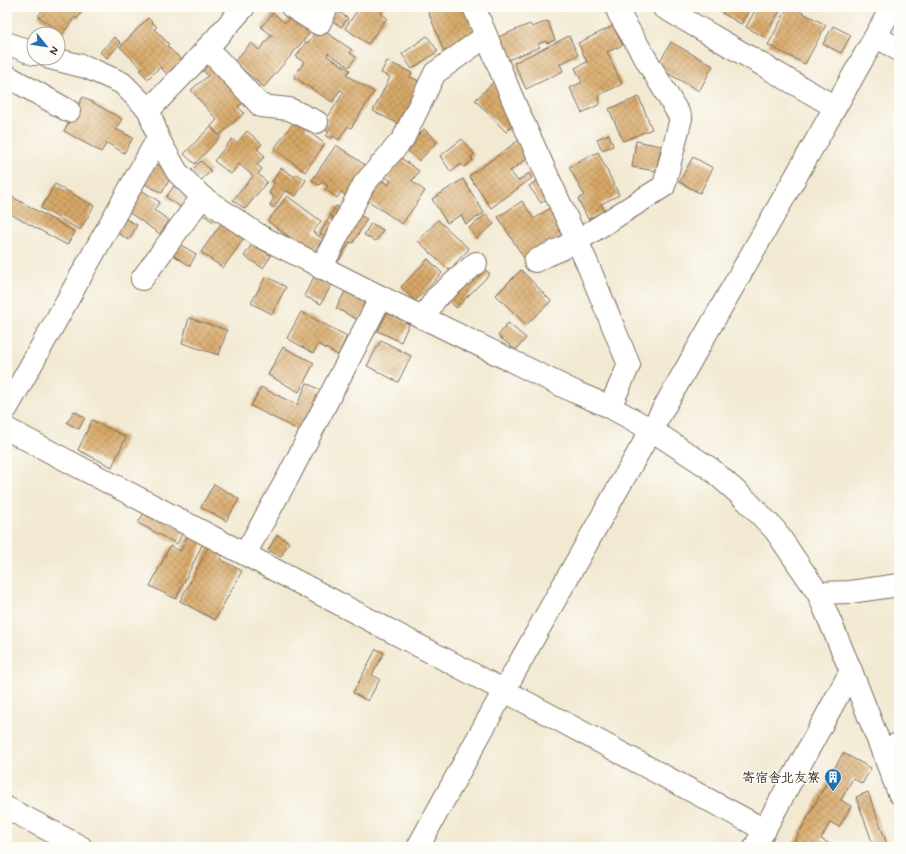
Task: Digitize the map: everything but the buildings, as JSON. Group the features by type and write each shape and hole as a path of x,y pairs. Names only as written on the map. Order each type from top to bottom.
{"street":[{"path":"149,110 244,7"},
{"path":"292,7 319,24 327,7"},
{"path":"474,7 516,107 577,240 630,365 610,407"},
{"path":"535,261 577,240 664,186 681,118 650,68 616,7"},
{"path":"662,7 835,106"},
{"path":"418,847 650,430 892,7"},
{"path":"321,268 364,184 403,139 435,73 486,36"},
{"path":"876,36 899,50"},
{"path":"7,43 26,51"},
{"path":"207,48 261,106 289,109 317,122"},
{"path":"66,62 86,67 122,83 149,110 158,138 177,172 202,197 260,236 423,318 575,392 610,407 650,430 710,469 747,501 775,530 818,593 851,671 890,747 899,794"},
{"path":"7,76 69,111"},
{"path":"7,408 158,138"},
{"path":"142,279 202,197"},
{"path":"423,318 436,298 476,263"},
{"path":"245,554 288,477 381,297"},
{"path":"7,429 504,690 760,838 851,671"},
{"path":"818,593 850,592 899,585"},
{"path":"7,808 81,847"}],"place":[{"name":"寄宿舎北友寮","path":"833,792"}]}
